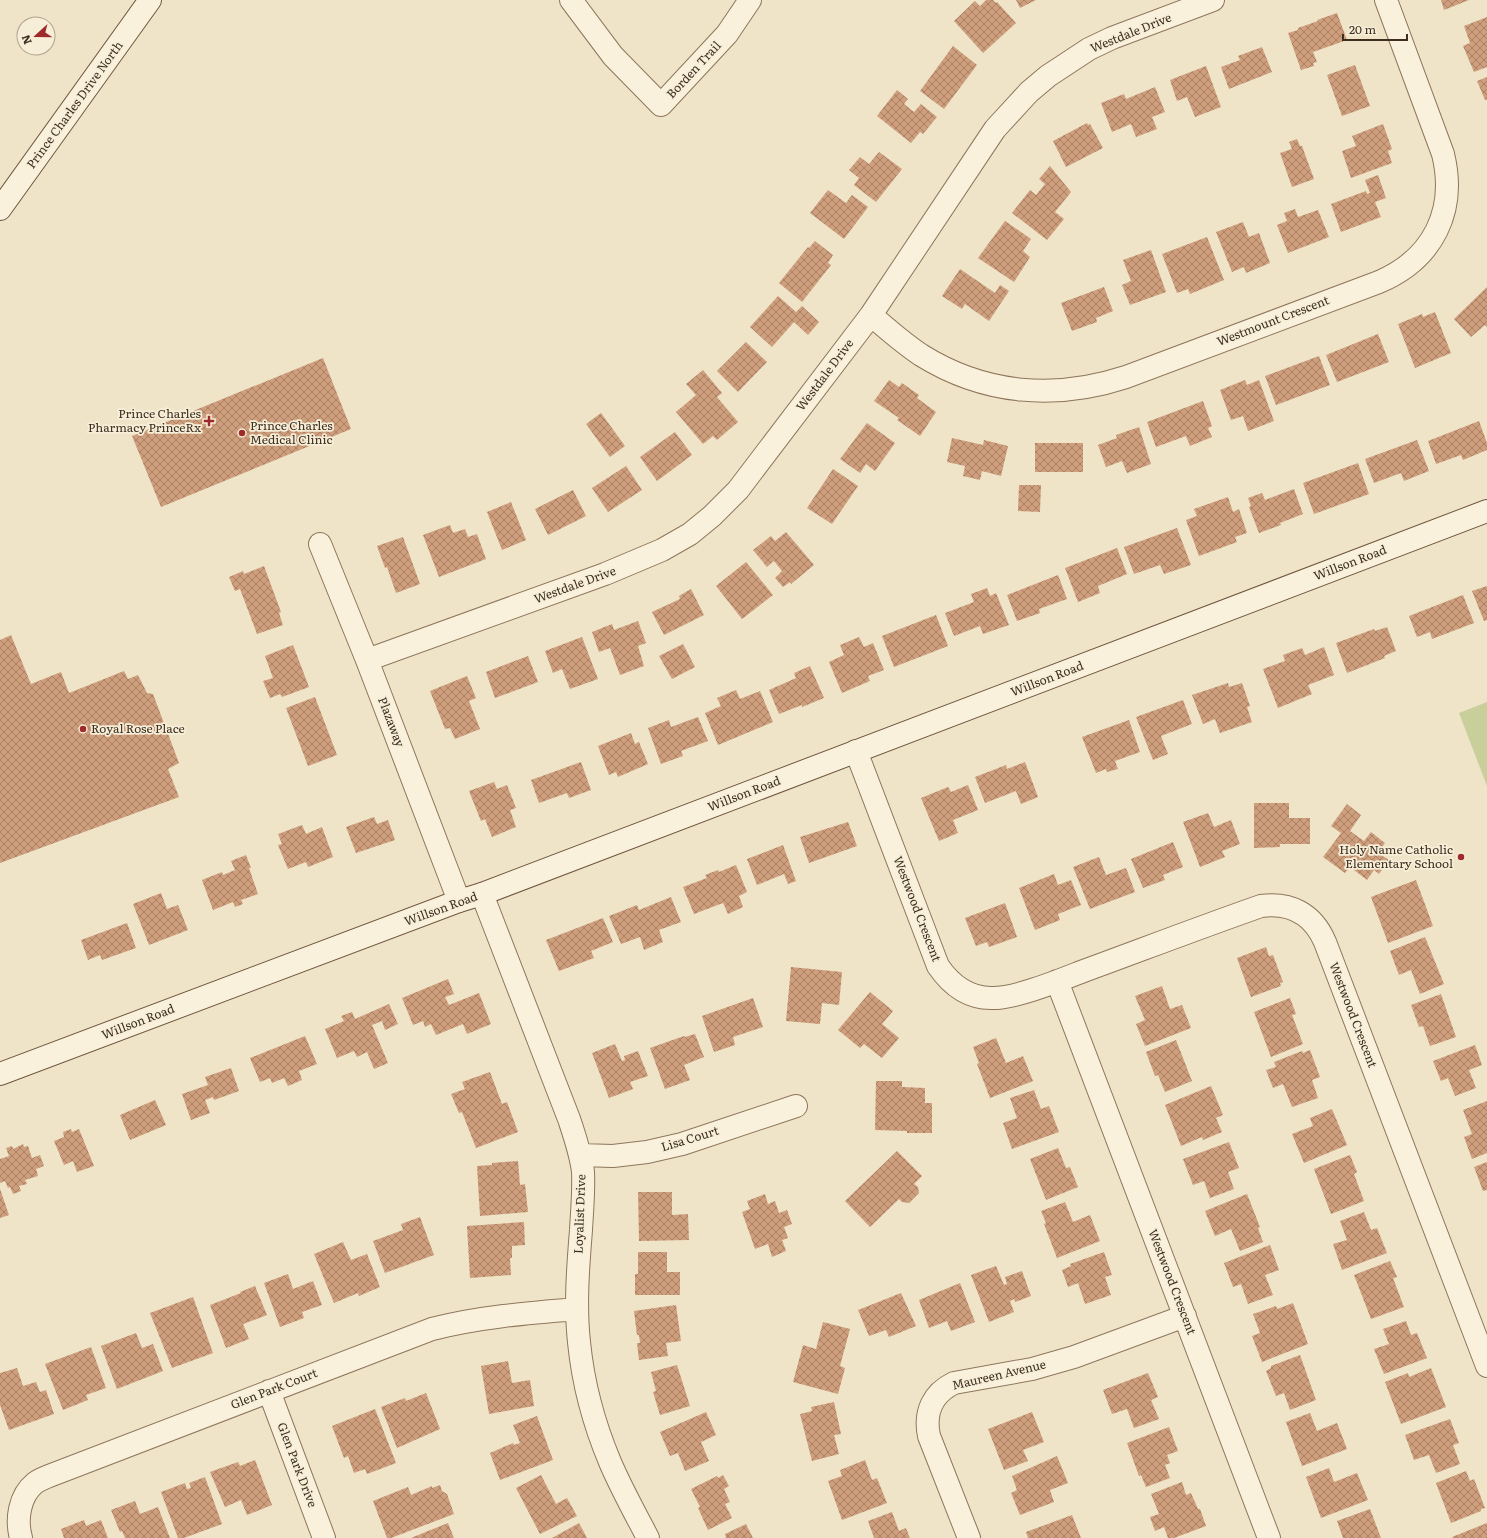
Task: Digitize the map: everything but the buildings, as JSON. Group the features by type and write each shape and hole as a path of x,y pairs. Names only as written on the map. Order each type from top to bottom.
{"street":[{"name":"Prince Charles Drive North","path":"0,209 150,0"},
{"name":"Borden Trail","path":"571,0 613,56 661,105 727,34 750,0"},
{"name":"Westdale Drive","path":"367,660 605,574 656,552 690,534 712,516 738,490 871,315 995,129 1029,92 1048,76 1090,49 1112,38 1213,0"},
{"name":"Westmount Crescent","path":"871,315 921,354 938,364 967,377 1011,389 1037,391 1070,390 1108,383 1126,377 1379,282 1402,270 1422,252 1437,231 1446,206 1448,180 1443,154 1386,0"},
{"name":"Willson Road","path":"0,1074 459,901 482,894 1487,511"},
{"name":"Plazaway","path":"320,544 367,660 459,901"},
{"name":"Westwood Crescent","path":"856,751 934,957 944,975 960,989 979,997 1000,998 1010,996 1057,981 1261,906 1279,905 1288,907 1300,912 1311,920 1317,926 1325,942 1487,1366"},
{"name":"Loyalist Drive","path":"482,894 569,1120 580,1155 583,1173 583,1192 577,1309 578,1341 583,1375 599,1433 610,1462 648,1538"},
{"name":"Westwood Crescent","path":"1057,981 1270,1538"},
{"name":"Lisa Court","path":"580,1155 613,1156 647,1152 682,1144 796,1106"},
{"name":"Glen Park Court","path":"21,1538 18,1521 19,1512 24,1497 35,1484 49,1476 432,1329 457,1322 486,1318 577,1309"},
{"name":"Maureen Avenue","path":"969,1538 929,1436 928,1414 937,1395 954,1383 1032,1369 1074,1357 1185,1316"},
{"name":"Glen Park Drive","path":"269,1391 324,1538"}],"green space":[{"path":"1487,702 1487,786 1459,713"}],"place":[{"name":"Prince Charles Pharmacy PrinceRx","path":"209,421"},
{"name":"Prince Charles Medical Clinic","path":"242,433"},
{"name":"Royal Rose Place","path":"83,729"},
{"name":"Holy Name Catholic Elementary School","path":"1461,857"}]}
